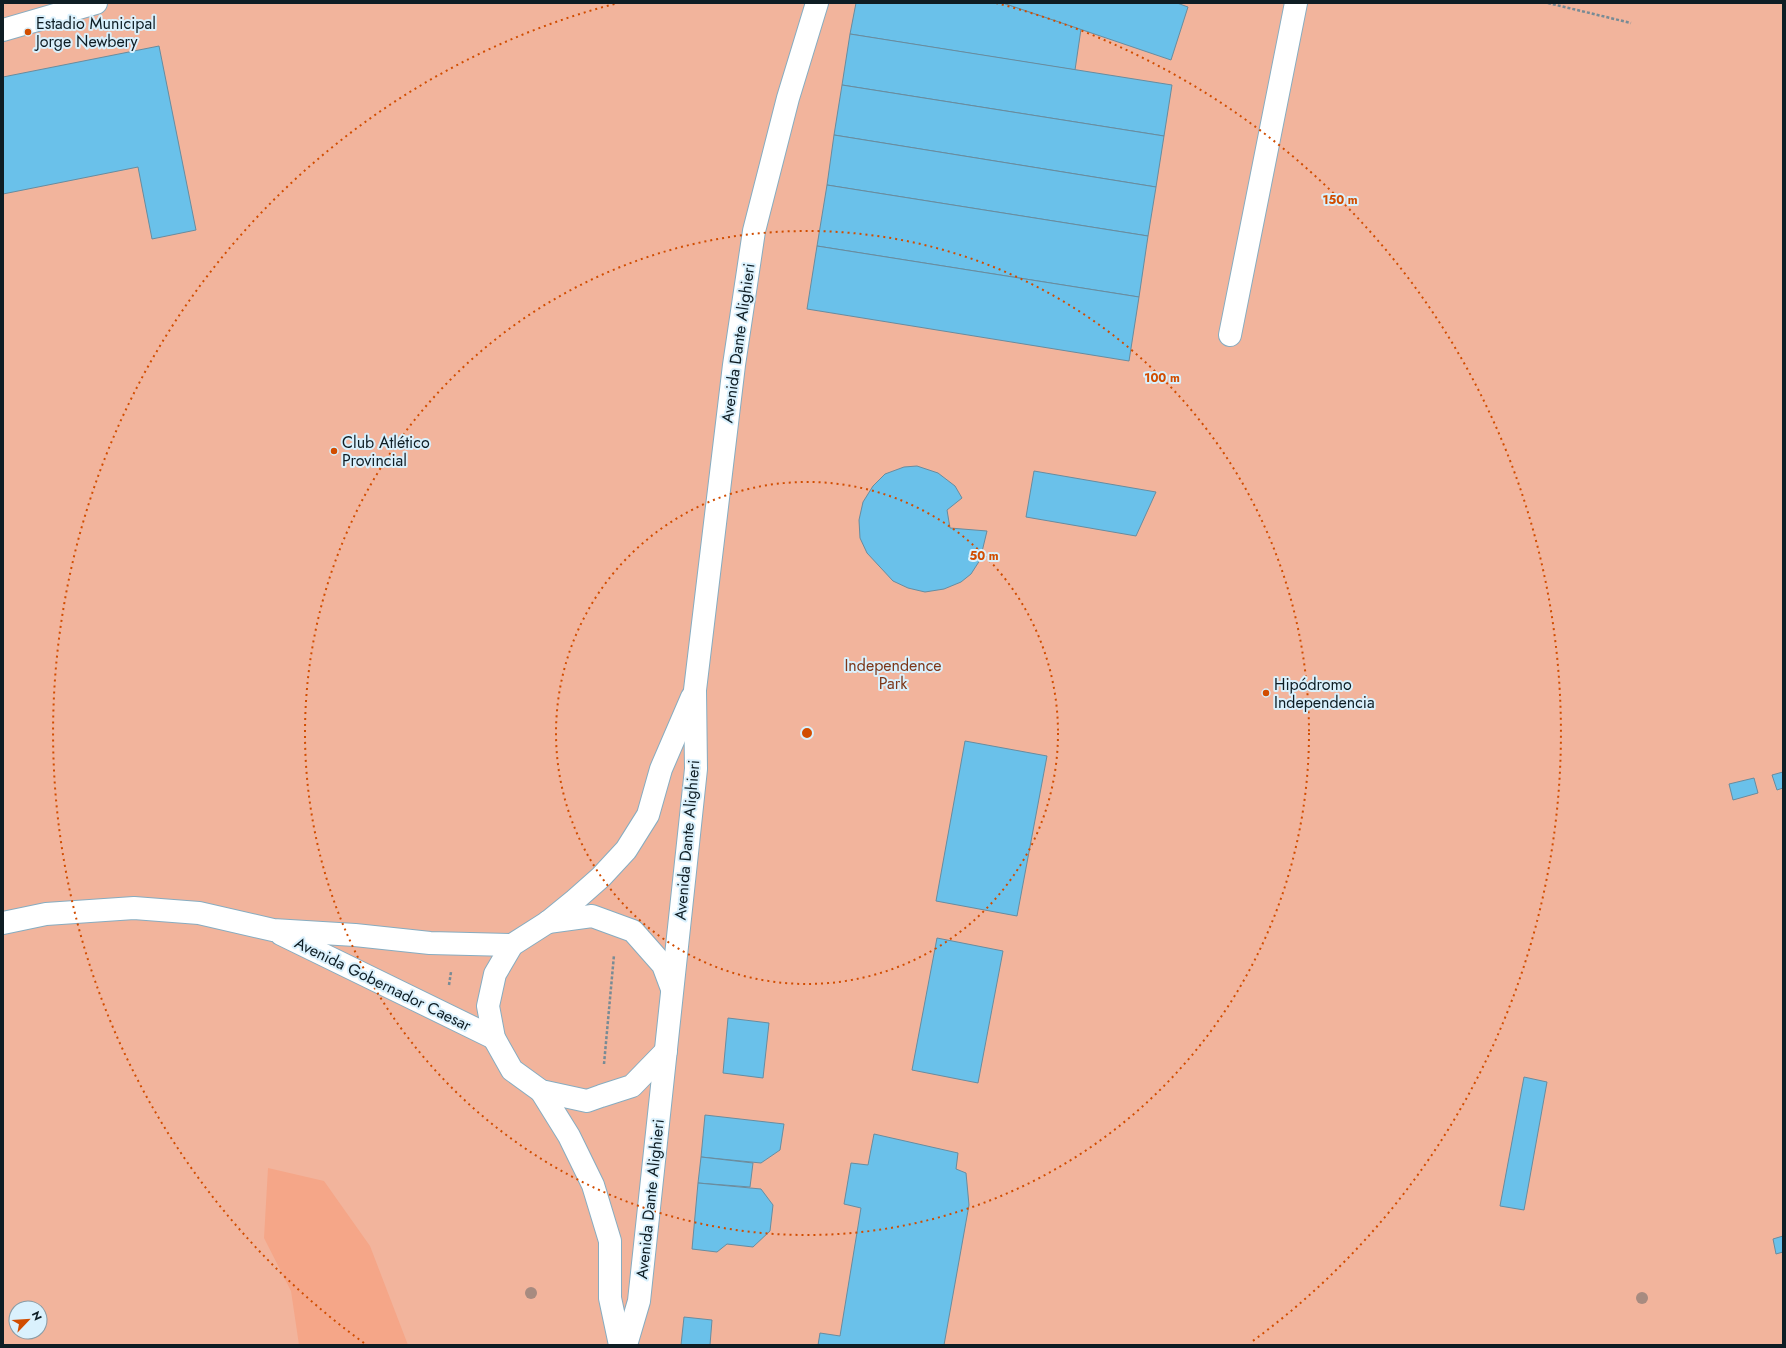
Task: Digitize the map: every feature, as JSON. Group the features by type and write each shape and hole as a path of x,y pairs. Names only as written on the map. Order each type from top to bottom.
{"street":[{"path":"3,30 96,3"},
{"name":"Avenida Dante Alighieri","path":"626,1345 639,1301 696,769 695,690 734,365 754,231 788,98 817,3"},
{"path":"1230,335 1296,3"},
{"name":"Avenida Dante Alighieri","path":"512,945 548,922 601,877 626,850 648,815 661,769 695,690"},
{"name":"Avenida Gobernador Caesar","path":"3,923 46,914 134,908 199,914 273,930 355,935 430,943 512,945"},
{"path":"548,922 592,916 633,932 663,965 672,990"},
{"name":"Avenida Gobernador Caesar","path":"273,930 494,1038"},
{"path":"512,945 495,974 488,1006 494,1038 512,1070 541,1091 587,1101 632,1086 666,1051"},
{"name":"Avenida Dante Alighieri","path":"541,1091 569,1136 593,1185 610,1241 610,1298 620,1345"}],"path":[{"path":"1548,3 1631,23"},
{"path":"603,1070 614,951"},
{"path":"449,990 451,970"}],"green space":[{"name":"Independence Park","path":"3,3 1783,3 1783,1345 3,1345"}],"shaded area":[{"path":"268,1168 324,1181 370,1246 408,1345 299,1345 291,1291 264,1238"}],"building":[{"path":"856,3 1003,3 1081,29 1075,70 850,34"},
{"path":"1003,3 1177,3 1188,7 1171,60"},
{"path":"850,34 1172,85 1164,136 842,85"},
{"path":"159,46 196,230 152,239 138,167 3,194 3,77"},
{"path":"842,85 1164,136 1156,187 834,135"},
{"path":"834,135 1156,187 1148,236 827,185"},
{"path":"827,185 1148,236 1139,297 817,246"},
{"path":"817,246 1139,297 1129,361 807,309"},
{"path":"917,466 938,473 955,486 962,498 947,510 950,528 987,531 980,560 971,574 961,582 944,589 925,592 908,588 893,581 867,553 860,538 859,520 863,502 873,486 885,474 904,467"},
{"path":"1034,471 1156,492 1136,536 1026,517"},
{"path":"965,741 1047,756 1017,916 936,901"},
{"path":"1783,772 1783,788 1777,790 1772,775"},
{"path":"1754,778 1758,793 1733,800 1729,784"},
{"path":"937,938 1003,951 978,1083 912,1070"},
{"path":"728,1018 769,1023 763,1078 723,1073"},
{"path":"1524,1077 1547,1082 1524,1210 1500,1206"},
{"path":"705,1115 784,1124 780,1150 761,1163 701,1157"},
{"path":"874,1134 958,1153 956,1169 966,1173 969,1205 944,1345 818,1345 820,1333 840,1336 861,1208 844,1204 851,1163 868,1165"},
{"path":"701,1157 753,1163 750,1187 698,1183"},
{"path":"698,1183 761,1189 773,1205 770,1231 753,1247 727,1244 717,1252 692,1249"},
{"path":"1783,1236 1783,1252 1776,1254 1773,1239"},
{"path":"684,1317 712,1320 710,1345 681,1345"}],"place":[{"name":"Estadio Municipal Jorge Newbery","path":"28,32"},
{"name":"Club Atlético Provincial","path":"334,451"},
{"name":"Hipódromo Independencia","path":"1266,693"}]}
